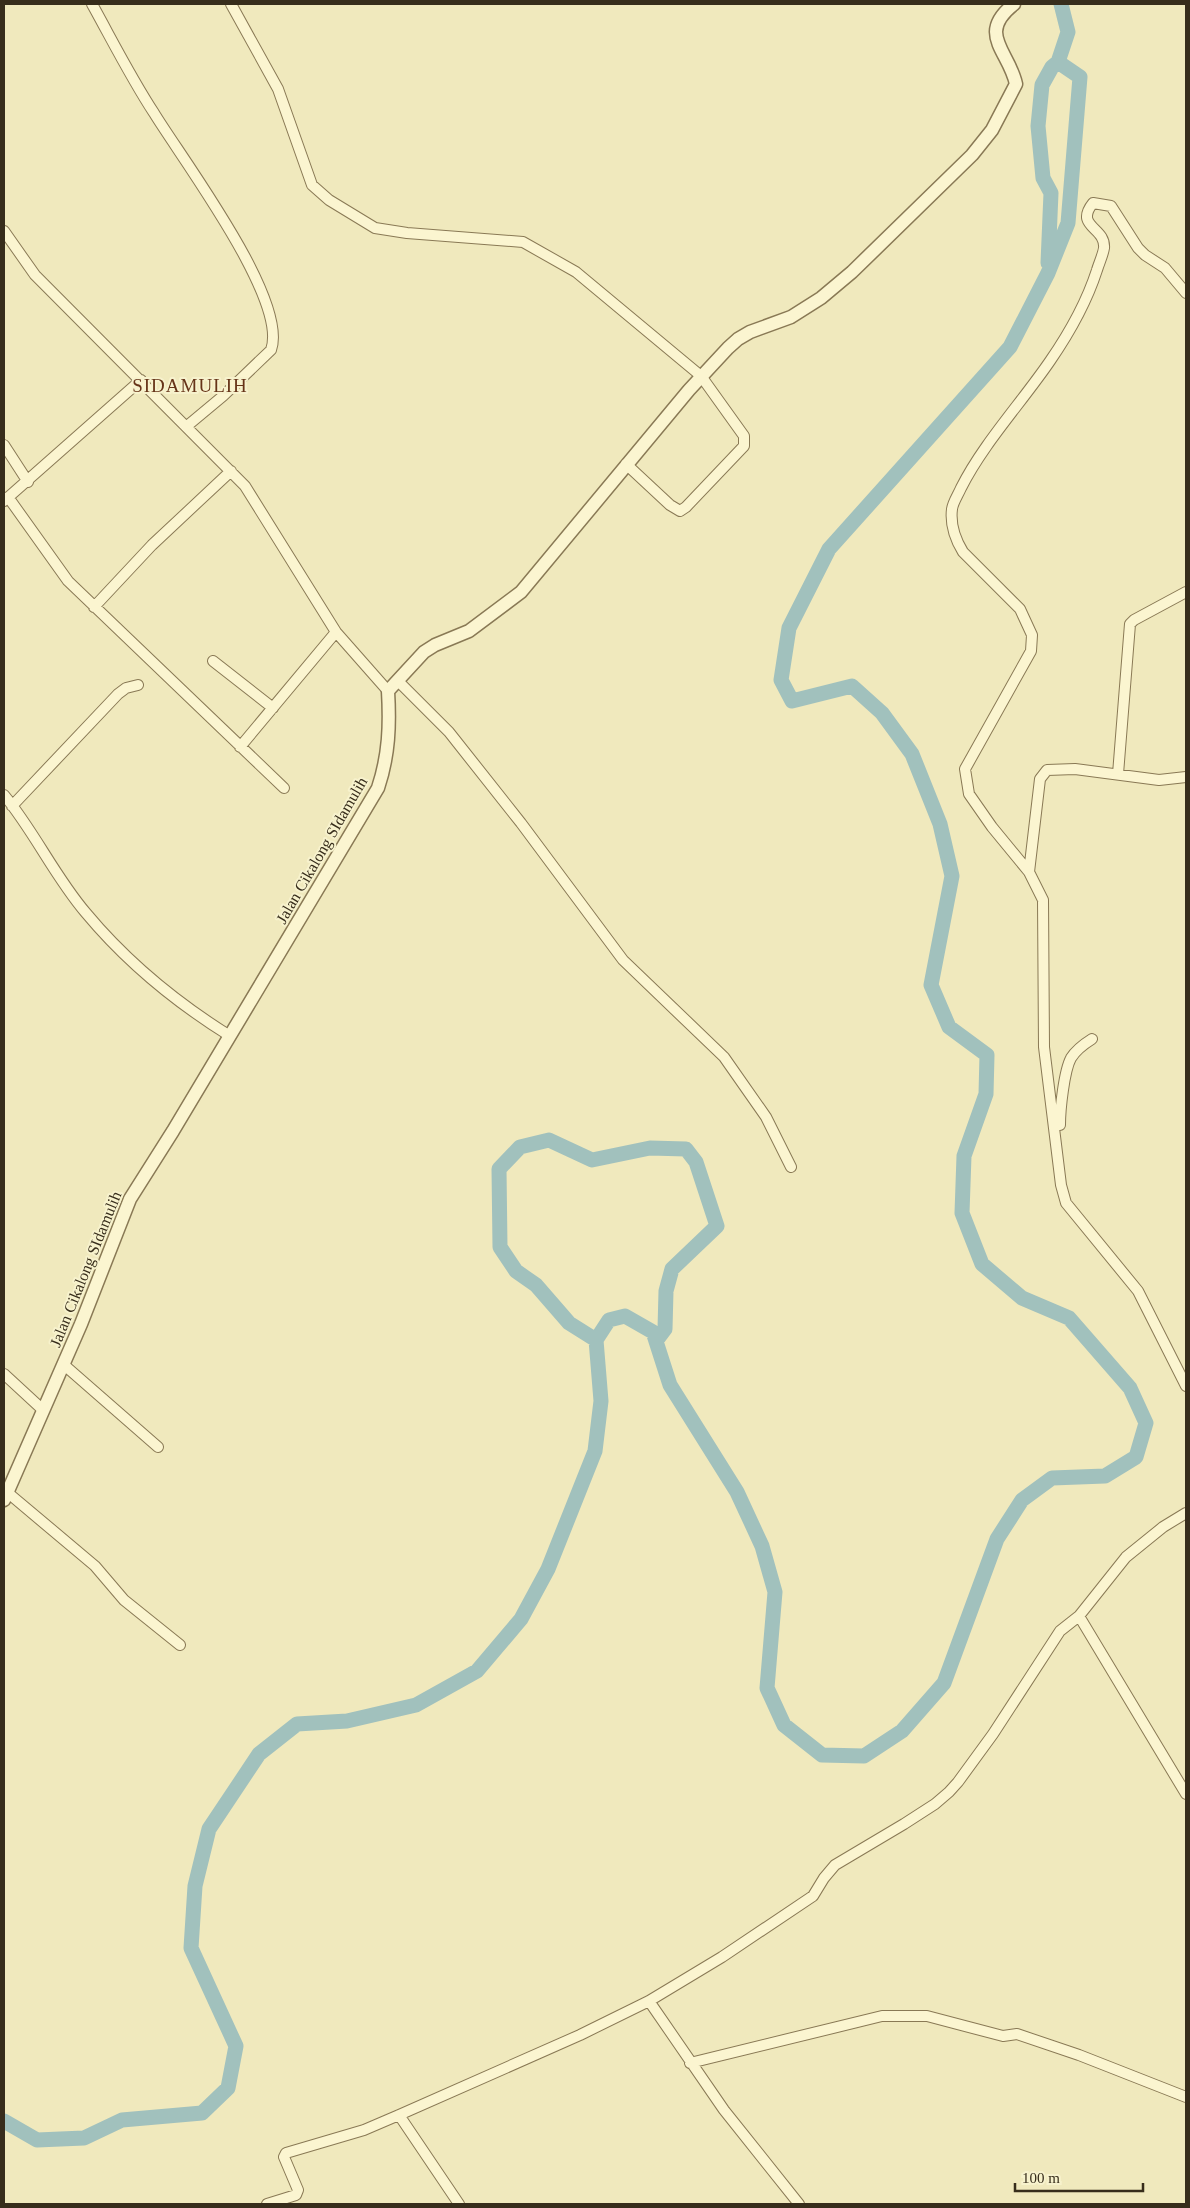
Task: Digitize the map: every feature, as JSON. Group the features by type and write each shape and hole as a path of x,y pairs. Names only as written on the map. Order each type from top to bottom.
{"street":[{"path":"92,4 153,112 219,213 260,288 269,314 274,341 271,350 229,391 187,426"},
{"path":"231,4 278,89 312,185 329,200 375,228 407,233 523,242 576,272 701,376 744,436 744,446 686,507 680,510 670,506 626,464"},
{"path":"4,231 35,275 245,486 336,632 388,691 409,666 424,652 435,644 469,631 521,592 701,376 738,339 791,317 840,283 972,155 992,130 1016,84 1015,75 997,42 995,32 999,18 1014,4"},
{"path":"1186,293 1165,268 1138,248 1111,206 1093,203 1086,212 1086,217 1102,240 1104,249 1085,303 1072,329 970,471 952,507 952,522 956,542 963,552 1020,609 1032,635 1031,651 965,769 969,794 992,827 1029,872 1043,900 1044,1047 1061,1186 1066,1204 1138,1291 1186,1386"},
{"path":"141,380 28,482 6,499 58,569 94,607 284,788"},
{"path":"4,445 28,482"},
{"path":"94,607 152,545 231,471"},
{"path":"1118,774 1130,624 1186,592"},
{"path":"240,747 336,632"},
{"path":"213,661 273,708"},
{"path":"398,681 449,732 521,823 623,960 724,1057 766,1117 791,1167"},
{"path":"12,806 118,694 126,688 138,686"},
{"name":"Jalan Cikalong SIdamulih","path":"5,1497 63,1364 130,1199 378,788 386,764 389,740 388,691"},
{"path":"1029,872 1036,805 1043,772 1047,770 1076,769 1160,780 1186,777"},
{"path":"4,794 85,913 141,969 202,1019 230,1036"},
{"path":"1059,1159 1060,1114 1071,1059 1079,1048 1092,1039"},
{"path":"63,1364 158,1447"},
{"path":"4,1374 43,1410"},
{"path":"5,1497 95,1566 124,1600 180,1646"},
{"path":"267,2204 296,2194 298,2190 284,2157 286,2153 364,2130 399,2116 580,2035 649,2001 722,1957 813,1896 824,1878 836,1865 936,1804 958,1782 993,1734 1060,1631 1079,1616 1126,1558 1163,1527 1186,1513"},
{"path":"1079,1616 1186,1794"},
{"path":"649,2001 690,2063 799,2204"},
{"path":"690,2063 882,2016 927,2016 1003,2036 1017,2034 1079,2055 1186,2097"},
{"path":"399,2116 459,2204"}],"waterway":[{"path":"4,2121 37,2140 84,2138 122,2120 202,2113 228,2088 236,2046 191,1948 195,1886 209,1829 259,1754 297,1724 347,1721 416,1705 477,1671 521,1619 548,1569 595,1451 601,1401 596,1340 609,1320 625,1316 653,1332 670,1385 737,1492 762,1546 775,1592 767,1688 784,1725 822,1755 864,1756 902,1731 944,1683 997,1539 1022,1500 1052,1478 1105,1476 1136,1457 1146,1423 1130,1388 1069,1318 1022,1298 982,1264 962,1213 964,1156 986,1094 987,1055 949,1027 931,985 952,876 940,824 912,754 882,713 852,686 792,701 781,680 789,628 829,549 1010,347 1048,273 1068,223 1080,77 1058,62 1068,32 1061,4"},
{"path":"1048,263 1051,193 1043,178 1038,126 1042,85 1052,67 1058,62"},
{"path":"596,1340 569,1323 536,1285 516,1271 500,1247 499,1169 520,1147 549,1140 592,1160 650,1148 686,1149 696,1162 717,1226 672,1269 666,1291 665,1329 656,1341"}],"district":[{"name":"SIDAMULIH","path":"190,385"}]}
